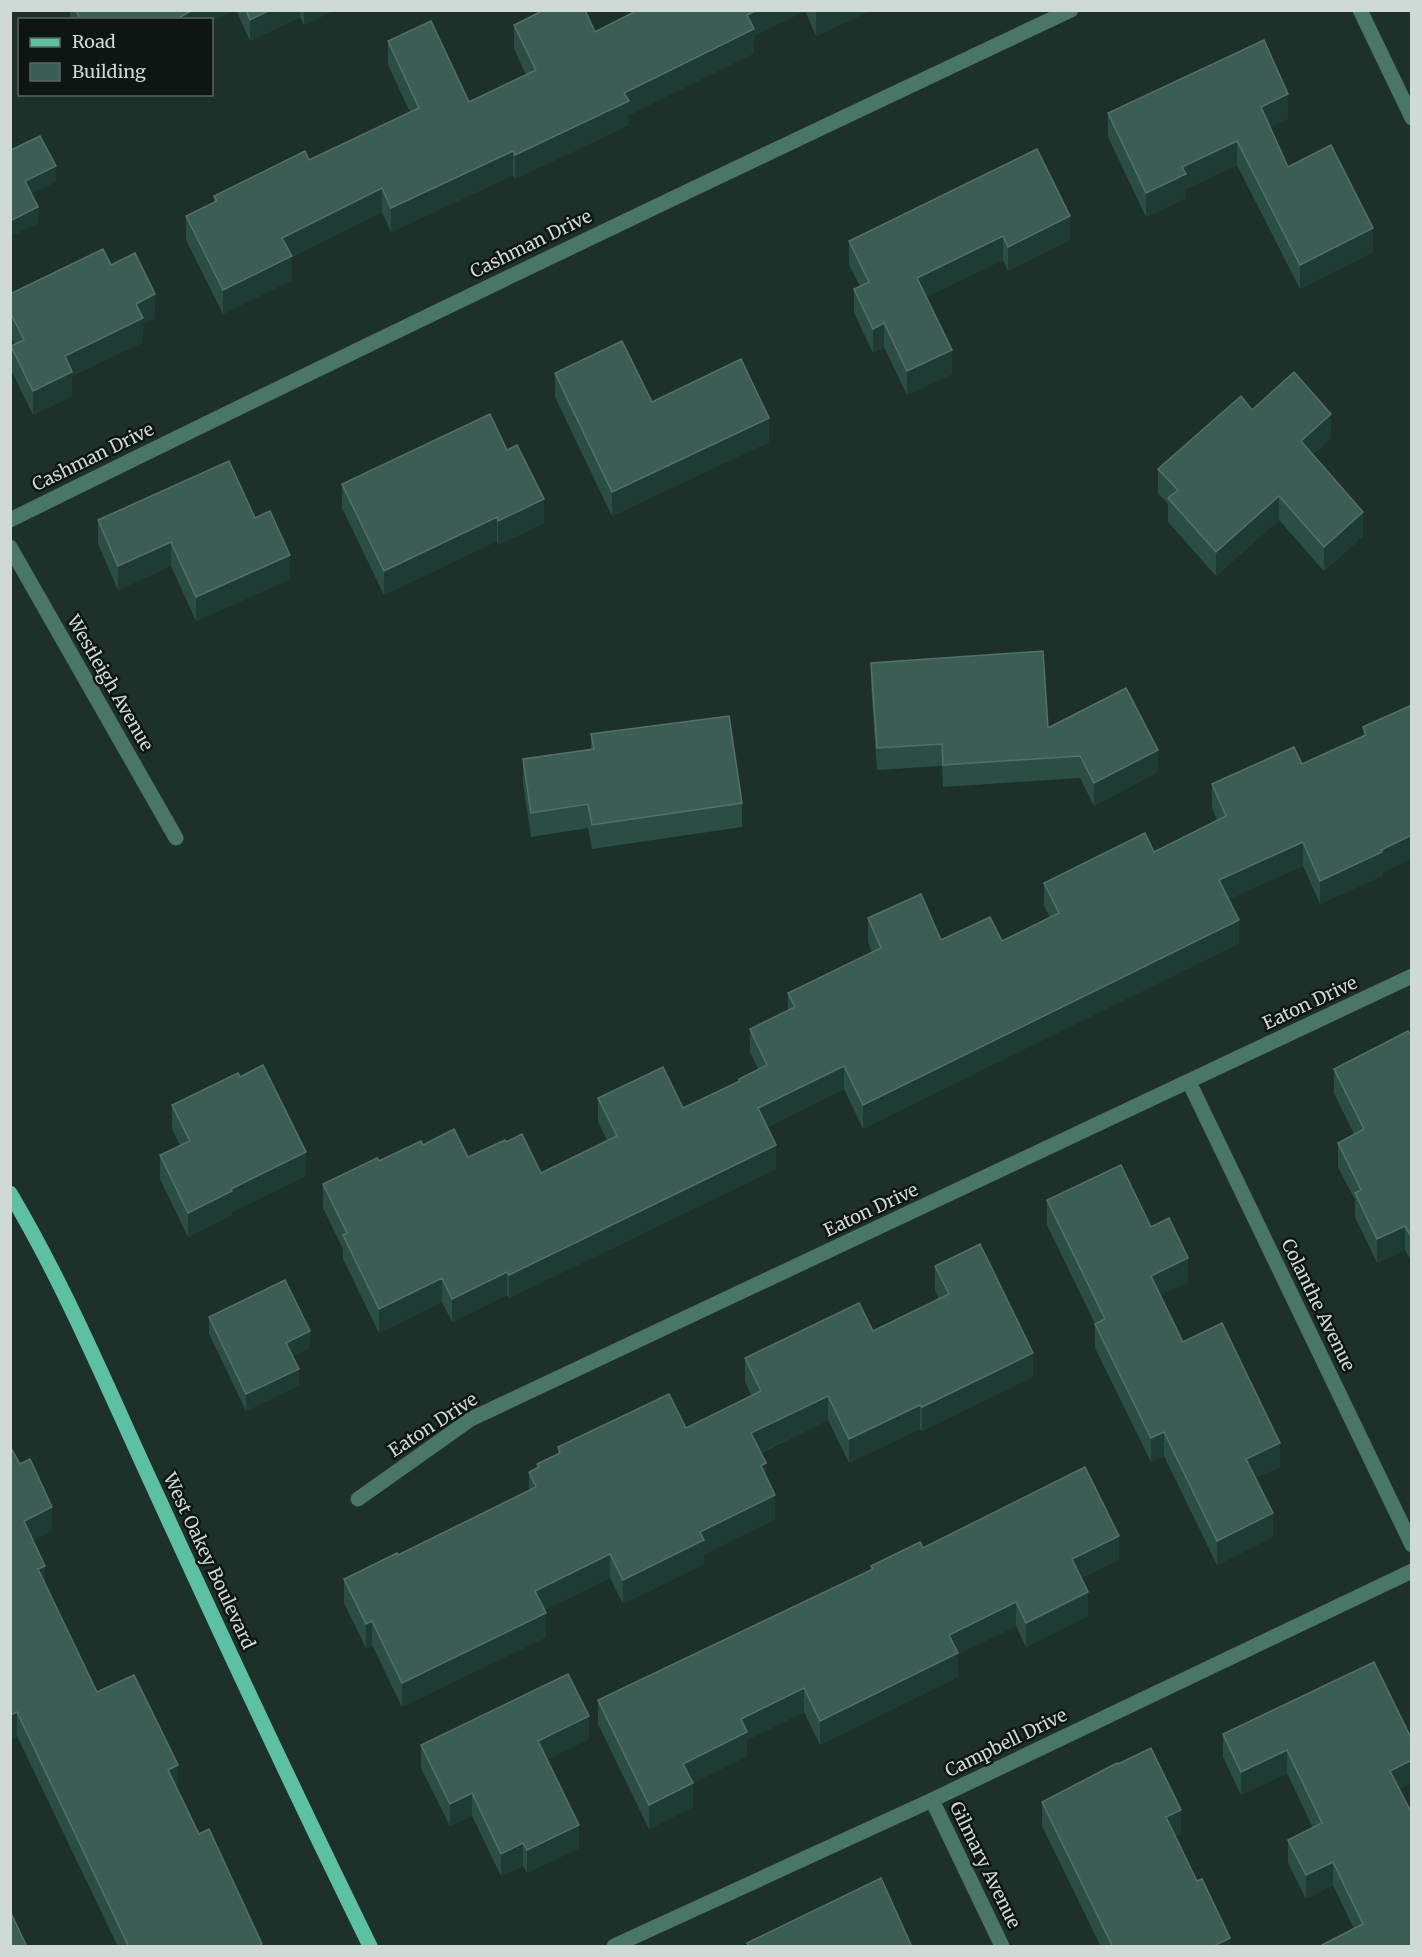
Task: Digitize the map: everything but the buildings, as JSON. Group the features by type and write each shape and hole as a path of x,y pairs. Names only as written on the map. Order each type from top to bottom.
{"main road":[{"name":"West Oakey Boulevard","path":"10,1192 74,1315 271,1743 370,1947"}],"street":[{"name":"Cashman Drive","path":"10,520 234,409 722,174 1071,10"},
{"path":"1360,10 1412,118"},
{"name":"Westleigh Avenue","path":"10,547 176,837"},
{"name":"Eaton Drive","path":"358,1499 471,1419 1412,976"},
{"name":"Colanthe Avenue","path":"1189,1082 1412,1545"},
{"name":"Campbell Drive","path":"614,1947 932,1800 1412,1570"},
{"name":"Gilmary Avenue","path":"932,1800 1002,1947"}]}
